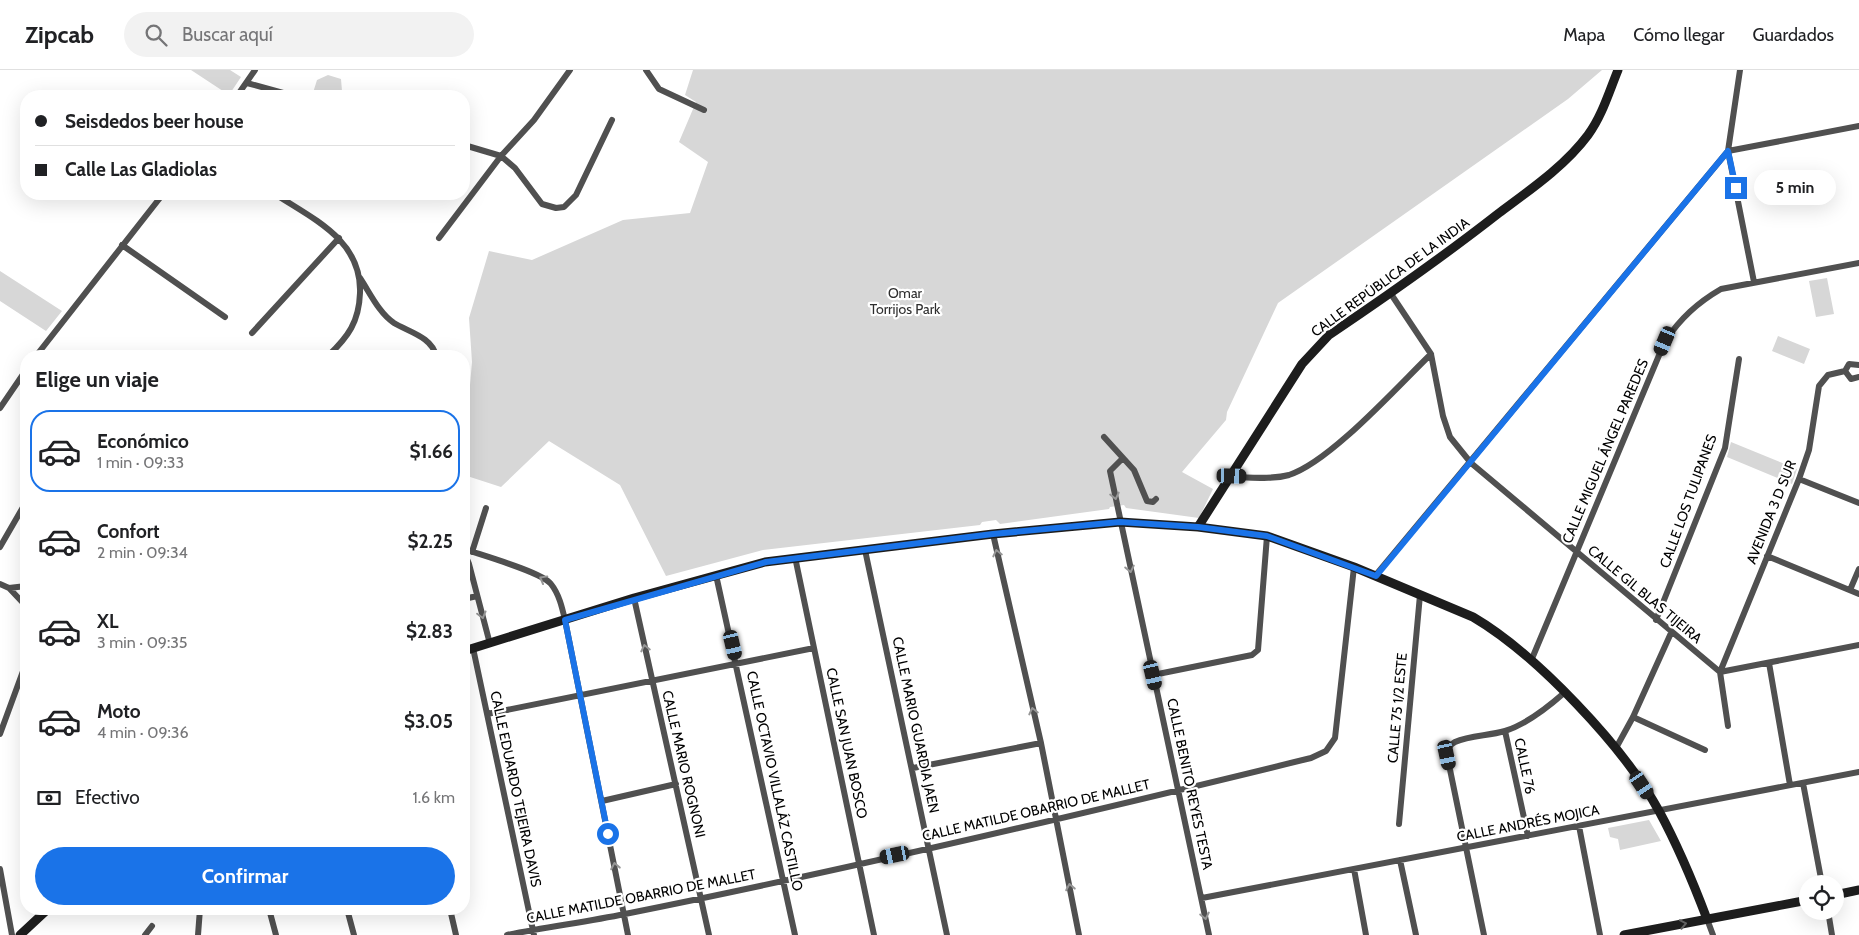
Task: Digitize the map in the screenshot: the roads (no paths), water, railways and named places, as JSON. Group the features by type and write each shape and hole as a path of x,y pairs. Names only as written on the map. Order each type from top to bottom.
{"street":[{"path":"242,90 255,70"},
{"path":"470,198 502,156 534,120 570,70"},
{"path":"646,70 659,89 704,110"},
{"name":"CALLE REPÚBLICA DE LA INDIA","path":"1198,527 1232,476 1267,417 1316,347 1329,335 1391,294 1521,197 1571,155 1593,126 1618,70"},
{"path":"1740,70 1728,151 1754,282"},
{"path":"247,83 272,90"},
{"path":"470,147 502,156 515,168 542,204 556,208 564,207 576,195 612,120"},
{"path":"1376,576 1728,151 1859,126"},
{"path":"41,350 158,200"},
{"path":"284,200 339,238 353,258 360,277 382,312 392,321 430,343 433,350"},
{"path":"439,238 468,200"},
{"path":"252,333 339,238"},
{"path":"122,245 225,316"},
{"name":"CALLE MIGUEL ÁNGEL PAREDES","path":"1531,661 1665,341 1680,320 1705,298 1721,290 1754,282 1859,263"},
{"path":"334,350 353,328 360,302 360,277"},
{"name":"CALLE GIL BLAS TIJEIRA","path":"1391,294 1431,354 1443,416 1450,437 1471,463 1720,672"},
{"path":"1232,476 1286,476 1302,470 1345,436 1431,354"},
{"name":"CALLE LOS TULIPANES","path":"1656,620 1725,448 1739,360"},
{"name":"AVENIDA 3 D SUR","path":"1720,672 1799,479 1809,450 1819,386 1828,375 1845,371 1849,364 1855,363 1859,365"},
{"path":"1845,371 1851,379 1859,378"},
{"path":"0,408 20,379"},
{"path":"1104,437 1138,477 1147,501 1153,502 1156,499"},
{"name":"CALLE BENITO REYES TESTA","path":"1123,458 1110,471 1153,675 1180,790 1209,935"},
{"path":"1799,479 1859,503"},
{"path":"486,508 472,552 549,582 557,593 565,620 628,935"},
{"path":"0,547 20,512"},
{"path":"470,649 634,598 716,575 795,557 993,534 1120,522 1198,527 1267,536 1376,576 1489,627 1531,661 1616,748 1659,810 1686,863 1712,935"},
{"path":"993,534 1041,743 1080,935"},
{"path":"1153,675 1252,655 1258,650 1267,536"},
{"name":"CALLE MARIO GUARDIA JAEN","path":"865,550 913,768 947,935"},
{"path":"1767,556 1859,594"},
{"path":"470,563 474,557 501,562"},
{"name":"CALLE SAN JUAN BOSCO","path":"795,557 874,935"},
{"name":"CALLE MATILDE OBARRIO DE MALLET","path":"507,935 534,932 624,914 930,848 1056,820 1311,758 1326,751 1335,738 1339,722 1354,567"},
{"path":"470,568 490,644"},
{"path":"1850,590 1859,569"},
{"name":"CALLE OCTAVIO VILLALÁZ CASTILLO","path":"716,575 737,662 795,935"},
{"path":"0,584 9,588 20,600"},
{"path":"9,588 20,587"},
{"name":"CALLE 75 1/2 ESTE","path":"1399,824 1420,595"},
{"path":"470,598 477,596"},
{"name":"CALLE MARIO ROGNONI","path":"634,598 709,935"},
{"path":"1616,748 1633,717 1671,632"},
{"path":"1728,726 1720,672 1859,645"},
{"path":"486,714 580,696 652,679 814,648"},
{"name":"CALLE EDUARDO TEJEIRA DAVIS","path":"470,657 486,714 534,932"},
{"path":"1769,663 1790,785"},
{"path":"0,734 20,685"},
{"path":"1484,935 1447,755 1448,747 1461,740 1505,731 1532,718 1564,693"},
{"path":"1633,717 1705,750"},
{"name":"CALLE 76","path":"1505,731 1528,836"},
{"path":"913,768 1041,743"},
{"name":"CALLE ANDRÉS MOJICA","path":"1202,898 1859,772"},
{"path":"1803,783 1820,875"},
{"path":"602,801 676,784"},
{"path":"1579,826 1600,935"},
{"path":"1400,860 1416,935"},
{"path":"0,869 2,895 12,935"},
{"path":"1354,869 1366,935"},
{"path":"1844,893 1859,890"},
{"path":"1624,935 1799,902"},
{"path":"20,935 42,915"},
{"path":"198,935 200,915"},
{"path":"271,915 276,935"},
{"path":"349,915 354,935"},
{"path":"451,915 456,935"},
{"path":"1830,920 1832,935"},
{"path":"145,935 152,926"}],"park label":[{"name":"Omar Torrijos Park","path":"905,302"}]}
